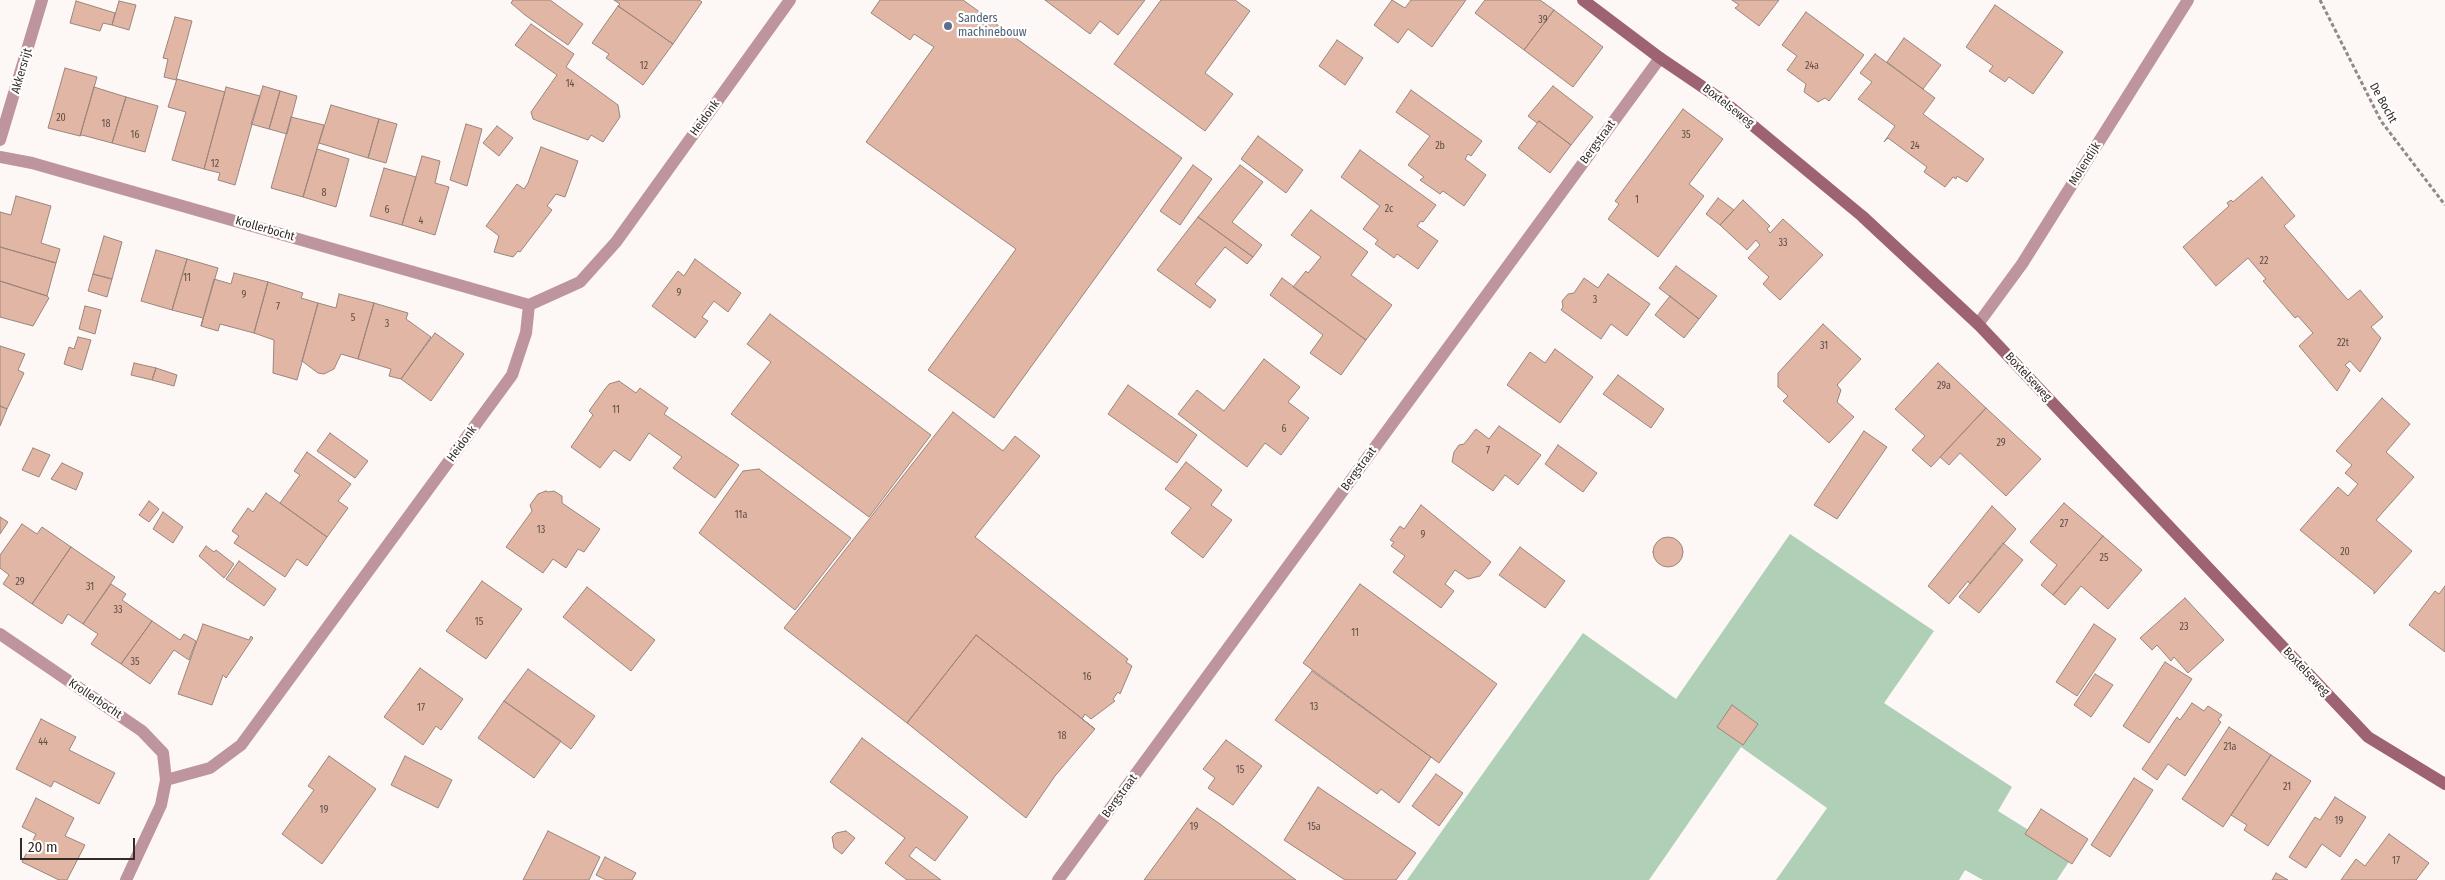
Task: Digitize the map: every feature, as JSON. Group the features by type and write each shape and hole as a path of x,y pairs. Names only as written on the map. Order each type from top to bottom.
{"street":[{"name":"Akkersrijt","path":"0,140 42,0"},
{"name":"Heidonk","path":"166,780 210,768 241,745 512,375 526,333 529,305 580,282 616,242 790,0"},
{"name":"Boxtelseweg","path":"1583,0 1660,58 1722,100 1862,216 1978,324 2368,737 2445,784"},
{"name":"Molendijk","path":"1978,324 2022,264 2188,0"},
{"name":"Bergstraat","path":"1058,880 1660,58"},
{"name":"Krollerbocht","path":"0,157 32,163 529,305"},
{"name":"Krollerbocht","path":"0,634 142,731 163,753 166,780"},
{"path":"126,880 160,805 166,780"}],"path":[{"name":"De Bocht","path":"2320,0 2381,121 2445,205"}],"green space":[{"path":"1790,534 1934,631 1884,703 2012,787 1998,811 2072,857 2057,880 1983,880 1965,870 1959,880 1776,880 1827,808 1741,747 1649,880 1407,880 1583,633 1676,699"}],"building":[{"path":"513,0 550,0 583,24 568,45 525,15 511,3"},
{"path":"614,0 699,0 702,2 673,44 618,6 620,4"},
{"path":"880,0 963,0 1182,158 994,418 928,370 1016,249 866,142 934,47 914,34 910,40 871,13"},
{"path":"1045,0 1145,0 1118,35 1100,21 1090,34"},
{"path":"1161,0 1235,0 1250,11 1205,73 1233,94 1205,131 1114,64"},
{"path":"1392,0 1405,8 1411,0 1466,0 1432,47 1408,29 1398,43 1374,25"},
{"path":"1485,0 1540,0 1554,10 1524,50 1475,13"},
{"path":"1732,0 1779,0 1759,26 1735,8 1739,5"},
{"path":"76,1 115,13 112,25 103,23 100,31 70,23"},
{"path":"119,1 136,5 129,30 112,25"},
{"path":"1995,5 2063,52 2033,94 2009,77 2005,82 1989,71 1993,66 1966,47"},
{"path":"618,6 673,44 643,85 606,58 609,54 592,43"},
{"path":"1554,10 1603,47 1573,87 1524,50"},
{"path":"1806,12 1864,55 1829,101 1825,98 1818,102 1804,92 1806,84 1787,70 1797,56 1782,45"},
{"path":"175,17 192,21 176,80 164,77 168,59 163,58"},
{"path":"531,24 574,54 566,67 618,105 620,117 603,142 591,135 588,140 533,119 531,112 557,75 515,45"},
{"path":"1904,38 1941,65 1923,89 1887,62"},
{"path":"1337,40 1363,58 1345,85 1319,66"},
{"path":"1875,54 1935,98 1923,114 1984,159 1967,182 1957,176 1956,179 1953,177 1945,187 1924,172 1927,167 1888,138 1884,142 1895,126 1858,99 1872,82 1860,73"},
{"path":"65,68 97,77 80,136 48,128"},
{"path":"177,79 225,92 204,169 172,160 186,112 168,107"},
{"path":"263,86 280,91 269,129 251,124"},
{"path":"1553,86 1593,117 1571,145 1539,121 1537,123 1528,116"},
{"path":"94,87 126,97 112,143 80,136"},
{"path":"226,87 260,96 235,185 218,180 220,173 204,169"},
{"path":"1411,90 1482,141 1471,156 1468,154 1465,159 1486,175 1464,206 1443,191 1440,194 1420,180 1424,177 1408,165 1430,136 1396,112"},
{"path":"280,91 297,96 287,134 269,129"},
{"path":"126,97 158,106 145,152 112,143"},
{"path":"331,105 379,119 368,158 319,143"},
{"path":"1683,109 1723,139 1689,184 1704,196 1658,257 1608,219 1619,204 1615,201"},
{"path":"291,117 324,125 303,197 271,188"},
{"path":"379,119 397,124 386,163 368,158"},
{"path":"1539,121 1571,145 1550,173 1518,148"},
{"path":"466,124 482,129 467,186 450,180"},
{"path":"497,126 513,138 499,156 483,143"},
{"path":"1258,136 1303,170 1286,193 1241,159"},
{"path":"541,147 578,161 565,197 556,194 547,206 552,210 520,252 518,251 513,257 494,252 499,236 486,226 517,184 524,189"},
{"path":"317,149 349,159 336,207 303,197"},
{"path":"1360,150 1436,205 1423,222 1421,221 1417,226 1438,241 1418,269 1397,254 1394,258 1375,244 1378,240 1363,229 1380,206 1341,177"},
{"path":"422,156 440,161 435,183 449,187 435,235 402,225"},
{"path":"1193,165 1212,179 1180,225 1160,211"},
{"path":"1240,165 1263,182 1232,222 1262,245 1253,257 1198,217"},
{"path":"384,168 416,177 402,225 370,216"},
{"path":"2262,177 2295,216 2284,226 2348,300 2360,290 2383,317 2371,327 2381,338 2360,372 2350,361 2345,365 2350,370 2337,391 2299,346 2313,333 2298,316 2295,318 2263,281 2266,279 2248,258 2216,286 2183,247 2229,206 2227,203 2231,200 2233,202"},
{"path":"16,196 51,206 41,243 60,249 56,263 0,247 0,212 11,215"},
{"path":"1718,198 1734,210 1720,225 1706,214"},
{"path":"1743,200 1770,226 1767,229 1770,233 1783,219 1823,255 1780,300 1763,284 1769,277 1748,258 1760,245 1756,240 1747,250 1720,225"},
{"path":"1311,210 1368,252 1351,275 1392,305 1366,340 1293,287 1321,257 1291,235"},
{"path":"1198,217 1253,257 1247,264 1225,247 1195,284 1216,300 1210,308 1157,270"},
{"path":"104,236 122,242 112,279 93,274"},
{"path":"0,247 56,263 47,296 0,281"},
{"path":"156,250 187,259 172,310 141,301"},
{"path":"187,259 218,268 201,326 203,318 172,310"},
{"path":"695,259 741,293 728,312 714,301 702,317 708,321 695,338 652,306 678,271 684,276"},
{"path":"1676,266 1717,296 1699,319 1659,288"},
{"path":"234,273 268,282 254,333 220,324 218,331 201,326 214,279 231,284"},
{"path":"93,274 112,279 107,297 88,291"},
{"path":"1608,274 1650,304 1627,336 1611,324 1601,339 1561,310 1563,307 1562,301 1568,294 1574,293 1584,278 1598,288"},
{"path":"1282,278 1366,340 1341,375 1310,353 1323,335 1270,295"},
{"path":"0,281 49,298 33,326 0,317"},
{"path":"268,282 303,293 301,298 318,303 297,380 273,373 274,340 254,333"},
{"path":"339,294 374,303 358,359 341,354 334,369 324,374 318,373 302,361 318,303 336,308"},
{"path":"1670,296 1699,319 1684,338 1655,315"},
{"path":"374,303 408,313 406,319 431,337 401,379 389,376 391,369 358,359"},
{"path":"85,306 101,310 95,334 79,329"},
{"path":"770,314 931,435 869,517 731,414 771,362 747,344"},
{"path":"1823,324 1861,359 1837,385 1841,390 1837,402 1854,417 1829,443 1783,401 1788,396 1778,387 1778,373"},
{"path":"435,333 464,354 431,401 401,379"},
{"path":"78,337 91,340 82,370 64,364 69,347 74,349"},
{"path":"0,346 25,354 18,370 24,373 7,409 0,406"},
{"path":"1555,349 1593,377 1560,423 1507,385 1530,352 1545,363"},
{"path":"1264,359 1300,387 1288,402 1309,418 1281,455 1265,443 1247,467 1178,414 1197,390 1224,411"},
{"path":"134,363 156,368 152,380 131,375"},
{"path":"1938,363 1986,408 1931,467 1912,450 1925,436 1895,409"},
{"path":"156,368 177,375 174,386 152,380"},
{"path":"1618,375 1664,409 1651,428 1603,394"},
{"path":"619,381 636,393 640,388 668,408 664,414 739,465 715,498 673,468 682,457 649,433 630,461 614,450 600,468 571,447 593,415 589,411 609,384"},
{"path":"1128,385 1197,435 1177,463 1108,414"},
{"path":"2382,398 2410,424 2386,452 2414,477 2376,520 2412,551 2374,594 2374,591 2300,530 2338,487 2348,496 2358,484 2345,473 2352,465 2336,451"},
{"path":"0,406 7,409 0,426"},
{"path":"1986,408 2041,459 2006,496 1960,453 1949,465 1940,457"},
{"path":"953,412 1003,451 1015,436 1040,456 975,537 1128,659 1126,662 1132,666 1120,694 1118,692 1113,699 1115,701 1091,719 1085,714 1082,719 976,635 907,723 784,628"},
{"path":"1499,426 1541,455 1518,485 1505,475 1493,491 1452,462 1454,452 1459,445 1464,444 1476,429 1489,439"},
{"path":"1864,431 1887,447 1837,519 1814,505"},
{"path":"330,433 368,461 355,478 317,451"},
{"path":"1558,445 1597,473 1583,492 1545,464"},
{"path":"33,448 50,455 39,477 22,470"},
{"path":"307,452 351,484 338,501 348,508 327,537 280,503 300,475 294,471"},
{"path":"1186,462 1222,490 1211,505 1232,520 1203,558 1171,533 1191,508 1165,489"},
{"path":"62,463 83,473 76,490 51,479"},
{"path":"759,469 851,538 795,610 699,533 743,471"},
{"path":"554,491 562,496 562,503 600,529 584,552 578,549 566,568 553,559 543,573 506,547 532,511 530,505 538,494"},
{"path":"266,493 327,537 307,566 297,559 285,577 234,543 239,536 232,531 248,508 253,512"},
{"path":"149,501 159,509 149,522 139,515"},
{"path":"2064,503 2103,536 2053,595 2041,585 2057,565 2030,542"},
{"path":"1421,505 1491,562 1480,576 1468,579 1455,570 1445,584 1454,591 1441,608 1393,572 1405,556 1391,546 1394,542 1390,540 1400,526 1404,529"},
{"path":"1992,506 2016,529 1970,584 1968,581 1949,604 1928,586"},
{"path":"163,512 183,527 173,543 153,529"},
{"path":"0,517 8,522 0,534"},
{"path":"22,524 37,534 42,527 71,547 32,604 3,584 9,575 0,568 0,555"},
{"path":"2103,536 2142,570 2108,609 2081,586 2065,605 2053,595"},
{"path":"1668,537 1679,541 1683,552 1679,563 1668,567 1657,563 1653,552 1657,541"},
{"path":"2003,543 2023,560 1979,613 1959,597"},
{"path":"206,546 214,552 216,550 234,564 224,578 199,556"},
{"path":"71,547 115,577 83,624 68,614 62,624 32,604"},
{"path":"1520,547 1565,581 1545,608 1499,575"},
{"path":"239,561 276,589 264,606 226,579"},
{"path":"482,581 522,609 486,659 446,631"},
{"path":"111,584 126,594 122,600 152,621 121,664 91,644 98,634 83,624"},
{"path":"1360,584 1497,684 1439,763 1303,663"},
{"path":"2445,586 2445,652 2409,625 2435,591 2439,594"},
{"path":"587,587 655,640 631,671 563,617"},
{"path":"2185,598 2224,640 2188,673 2174,657 2171,661 2157,645 2152,650 2140,638"},
{"path":"152,621 180,640 184,634 196,641 189,660 174,650 150,684 121,664"},
{"path":"203,624 249,640 251,636 253,638 226,678 223,675 212,705 178,694"},
{"path":"2094,624 2116,639 2077,696 2056,682"},
{"path":"976,635 1095,729 1055,776 1026,818 907,723"},
{"path":"2165,662 2192,679 2149,743 2123,726"},
{"path":"420,668 463,699 441,730 436,726 423,745 384,717"},
{"path":"528,669 595,716 571,749 504,701"},
{"path":"1312,671 1431,757 1399,803 1381,789 1377,794 1275,720"},
{"path":"2095,674 2113,685 2091,717 2074,705"},
{"path":"504,701 561,741 534,778 478,738"},
{"path":"2192,703 2204,711 2208,706 2222,715 2218,720 2221,722 2185,776 2168,764 2157,780 2142,769 2177,717 2180,720"},
{"path":"1732,705 1758,724 1743,745 1717,727"},
{"path":"41,719 76,737 69,750 115,773 99,804 54,781 51,787 16,769"},
{"path":"2229,727 2271,755 2223,827 2182,799"},
{"path":"862,738 968,817 935,861 916,847 909,856 941,880 907,880 885,863 905,838 830,782"},
{"path":"1226,740 1262,766 1233,805 1208,788 1215,778 1203,769"},
{"path":"2271,755 2311,781 2268,846 2244,830 2247,825 2231,815"},
{"path":"329,756 376,789 322,864 282,834 314,790 308,786"},
{"path":"405,756 452,780 438,808 391,785"},
{"path":"1436,774 1463,793 1439,826 1412,806"},
{"path":"2134,778 2153,790 2110,857 2091,845"},
{"path":"1318,787 1416,853 1396,880 1345,880 1284,840"},
{"path":"2335,797 2366,817 2340,857 2322,844 2306,868 2289,857 2315,817 2320,820"},
{"path":"36,798 74,818 65,836 85,845 67,880 59,880 22,862 36,834 22,827"},
{"path":"1197,808 1220,824 1296,880 1144,880"},
{"path":"2041,809 2088,839 2072,864 2025,834"},
{"path":"548,831 600,857 589,880 523,880"},
{"path":"846,831 855,838 842,854 834,848 832,837 836,833"},
{"path":"2389,834 2429,863 2416,880 2341,880 2356,859 2365,866"},
{"path":"605,857 636,873 632,880 606,880 596,875"},
{"path":"2276,873 2288,880 2272,880"}],"place":[{"name":"Sanders machinebouw","path":"948,26"}]}
